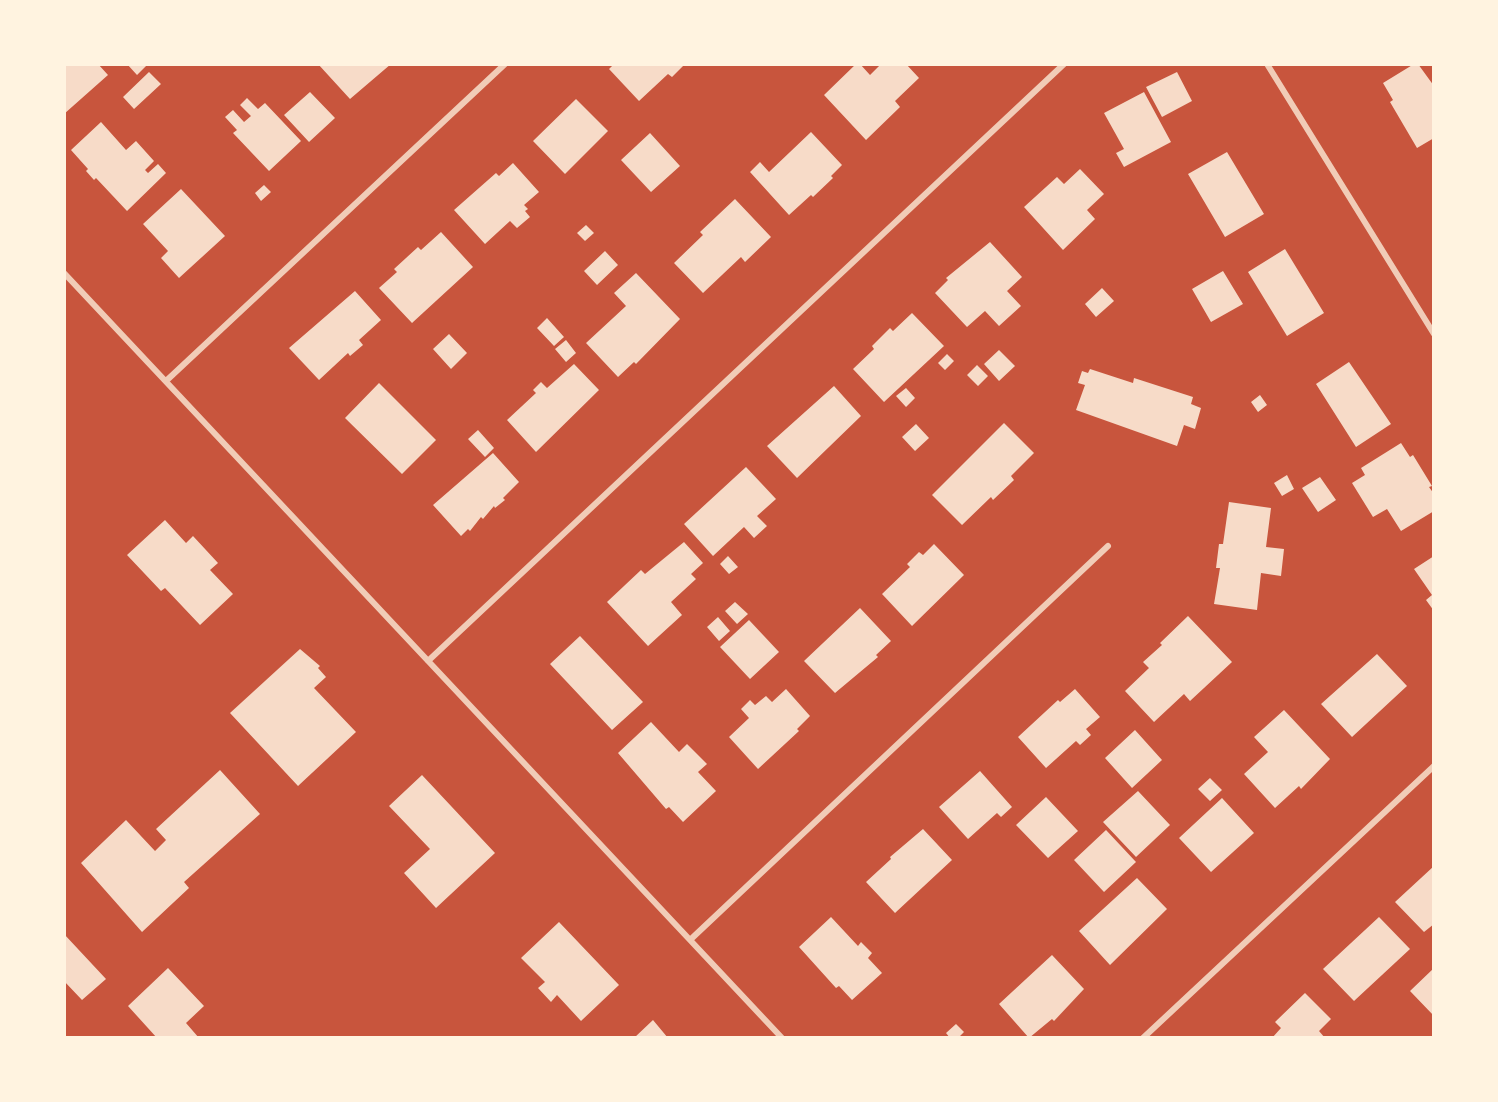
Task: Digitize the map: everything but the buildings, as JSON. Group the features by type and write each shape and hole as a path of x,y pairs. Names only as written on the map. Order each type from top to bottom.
{"street":[{"path":"166,381 505,64"},
{"path":"428,661 1064,64"},
{"path":"1267,64 1434,334"},
{"path":"64,273 782,1038"},
{"path":"690,940 1108,546"},
{"path":"1143,1038 1434,766"}]}
